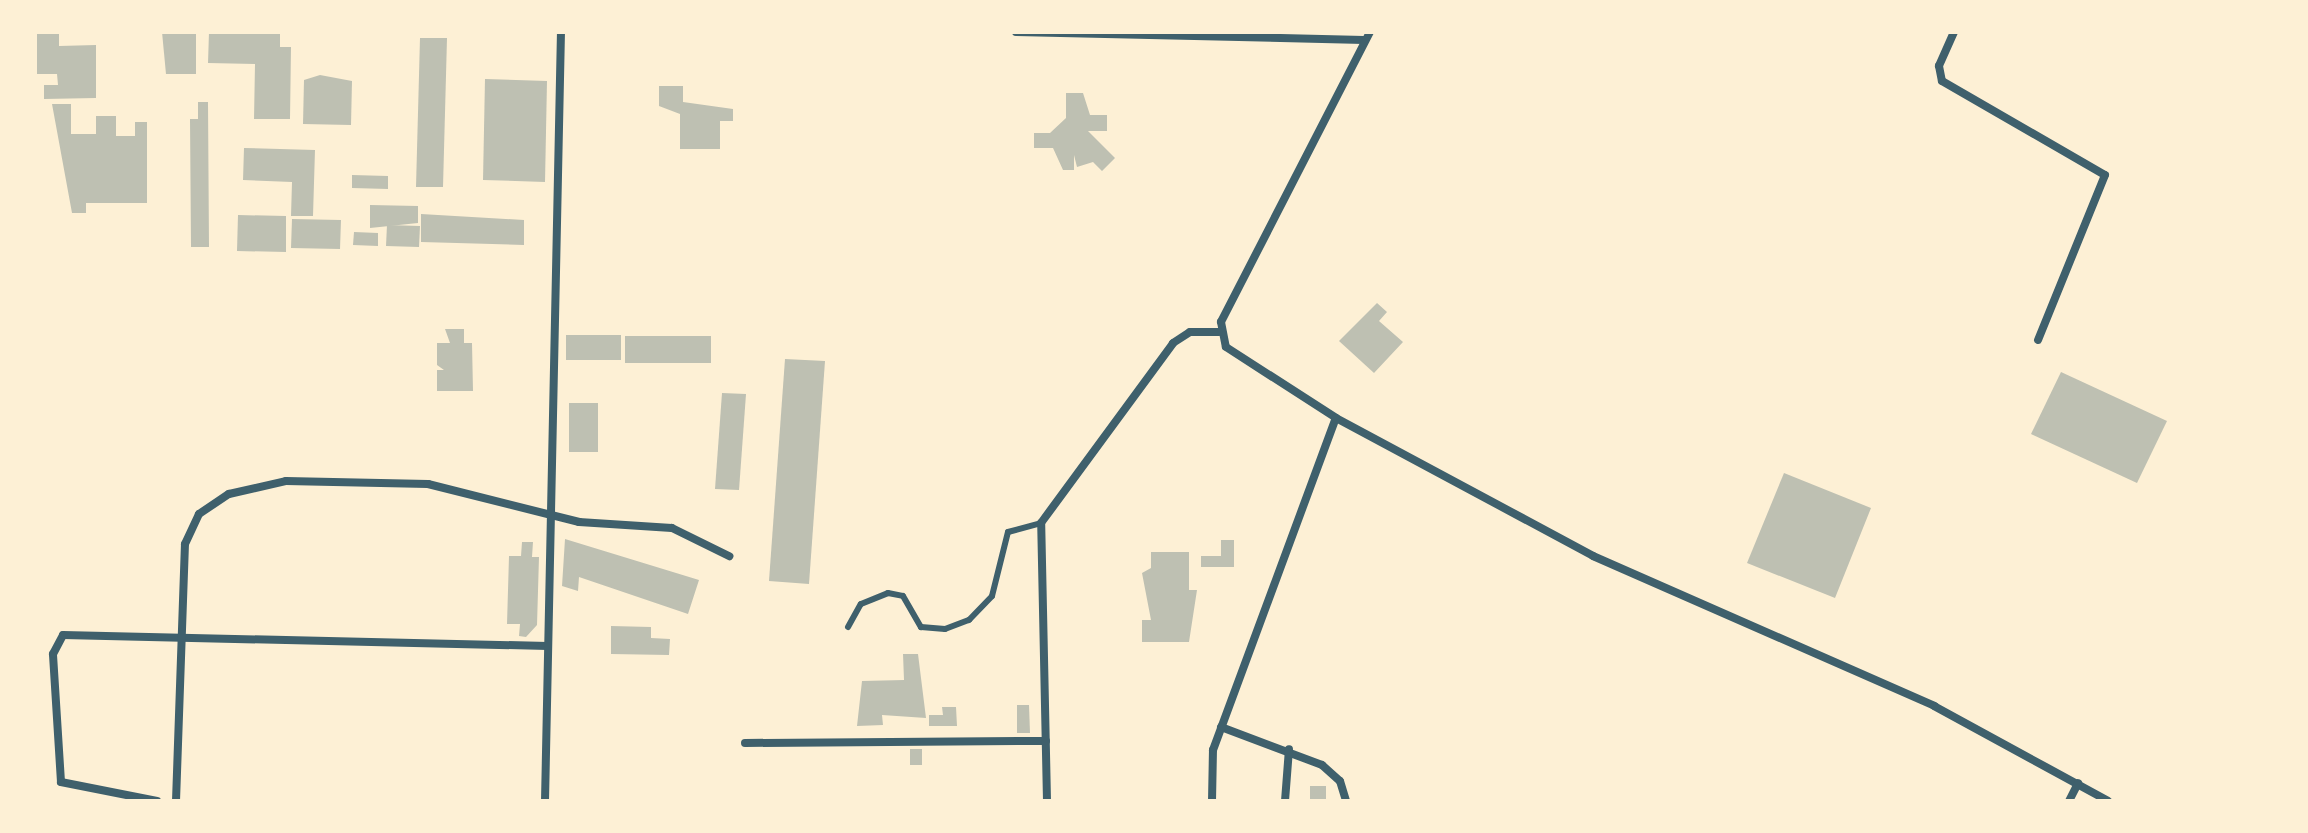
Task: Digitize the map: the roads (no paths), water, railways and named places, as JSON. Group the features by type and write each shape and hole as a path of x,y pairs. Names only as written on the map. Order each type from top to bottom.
{"street":[{"path":"545,801 561,32"},
{"path":"1016,32 1367,36 1219,332"},
{"path":"1954,32 1939,66 1942,81 2105,175 2038,340"},
{"path":"1047,801 1041,523 1173,343 1190,332 1219,332"},
{"path":"1219,332 1226,347 1336,418 1593,556 1934,706 2108,801"},
{"path":"1212,801 1221,727 1336,418"},
{"path":"176,801 178,633 189,529 216,500 244,489 300,480 428,484 553,517 672,528 729,556"},
{"path":"157,801 61,782 53,654 58,639 71,632 178,633 548,646"},
{"path":"1221,727 1289,749 1332,772 1346,801"},
{"path":"745,743 1046,741"},
{"path":"1285,801 1289,749"},
{"path":"2069,801 2078,783"}],"lane":[{"path":"848,627 861,604 888,593 903,596 921,627 945,629 969,620 992,596 1008,532 1041,523"}]}
